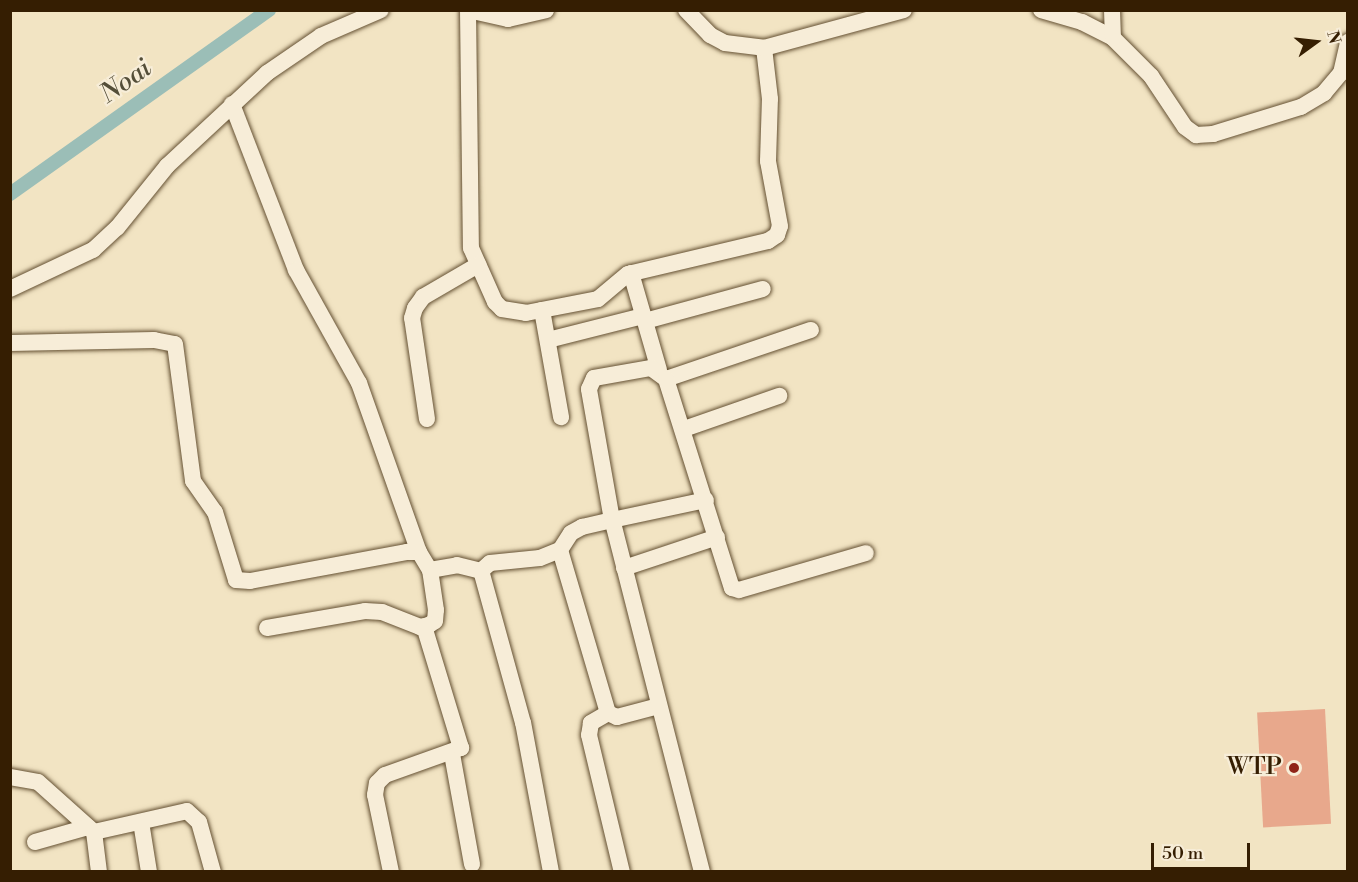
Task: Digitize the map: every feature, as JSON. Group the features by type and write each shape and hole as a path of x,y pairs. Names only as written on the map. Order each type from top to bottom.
{"street":[{"path":"10,289 93,250 117,228 166,166 267,73 321,36 381,10"},
{"path":"546,10 508,19 468,11 471,248 489,292 502,309 526,313 598,299 608,294 615,280 631,273 768,241 777,235 780,226 768,161 770,99 764,48"},
{"path":"686,10 710,35 725,43 764,48 904,10"},
{"path":"1041,10 1082,22 1113,38 1151,76 1185,127 1196,135 1205,136 1301,107 1324,93 1341,73 1347,42"},
{"path":"1112,10 1113,38"},
{"path":"232,104 296,270 359,383 419,552 430,570 435,621 424,626 365,611 267,628"},
{"path":"427,419 412,318 415,308 423,297 478,265"},
{"path":"631,273 663,375 684,429 717,537 728,583 739,590 866,553"},
{"path":"548,340 763,289"},
{"path":"542,310 561,417"},
{"path":"702,872 612,520 589,389 594,378 604,373 663,375 811,330"},
{"path":"10,343 154,340 175,344 193,480 215,512 236,580 250,581 419,552"},
{"path":"684,429 779,396"},
{"path":"481,571 490,563 540,558 560,550 571,533 612,520 706,501"},
{"path":"624,568 717,537"},
{"path":"560,550 608,713 617,717 659,706"},
{"path":"430,570 457,565 481,571"},
{"path":"481,571 523,723 550,872"},
{"path":"391,872 375,795 377,783 385,775 453,754 461,748 461,740 424,626"},
{"path":"608,713 591,723 589,735 622,872"},
{"path":"453,754 472,864"},
{"path":"10,777 38,782 91,830 99,872"},
{"path":"35,842 192,811 199,822 213,872"},
{"path":"141,822 149,872"}],"building":[{"name":"WTP","path":"1325,709 1331,824 1263,827 1257,713"}],"waterway":[{"name":"Noai","path":"10,194 269,10"}],"place":[{"name":"WTP","path":"1294,768"}]}
